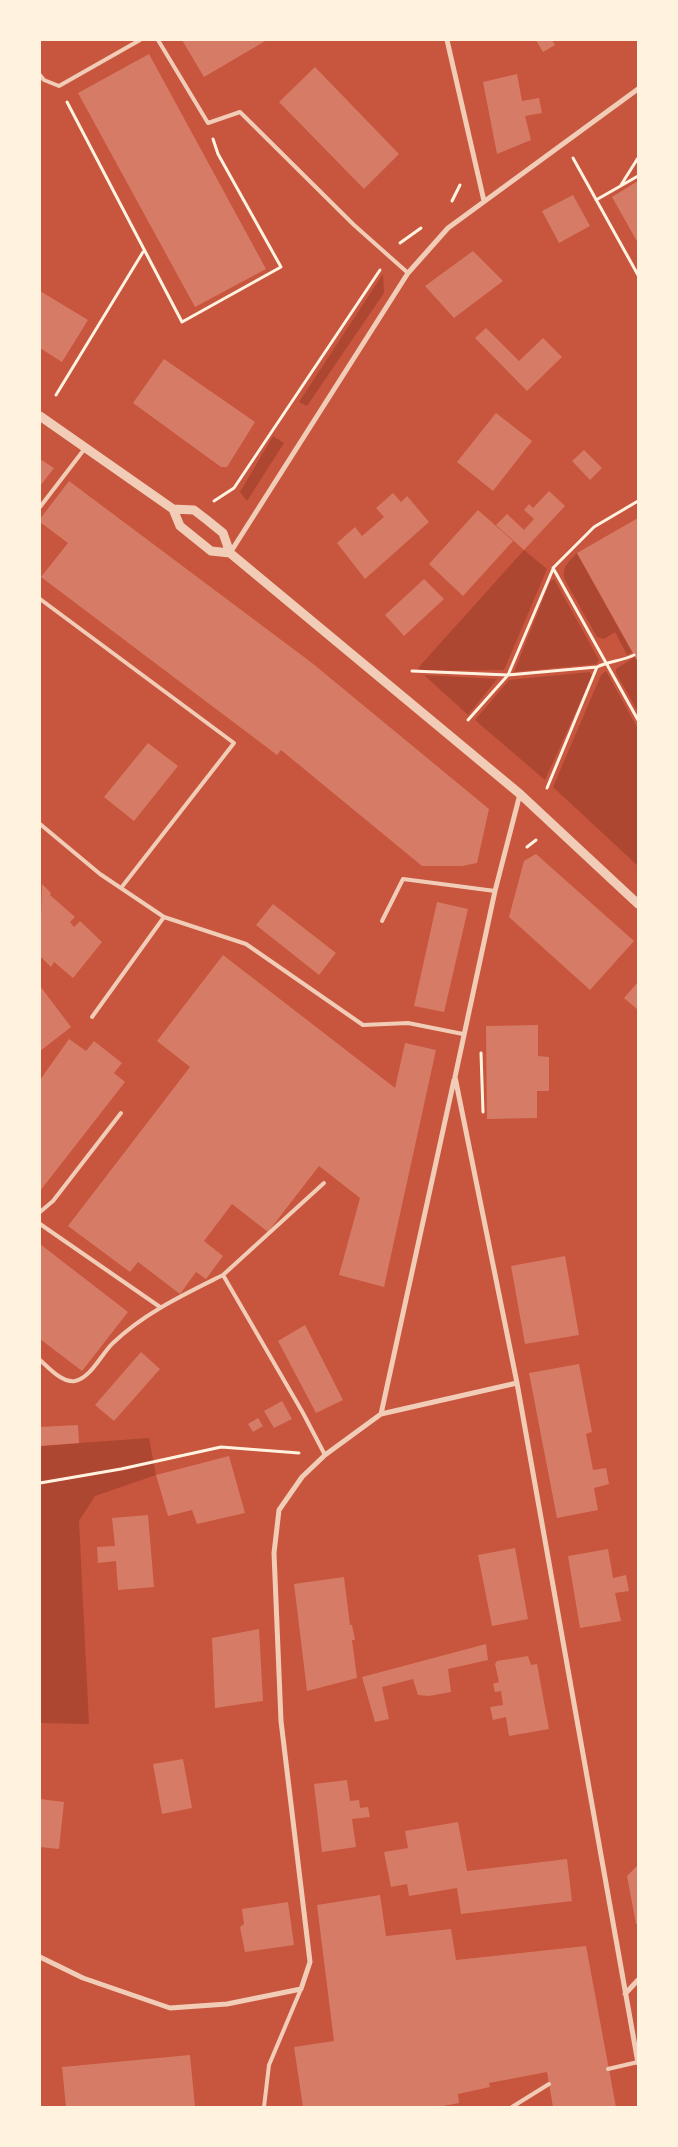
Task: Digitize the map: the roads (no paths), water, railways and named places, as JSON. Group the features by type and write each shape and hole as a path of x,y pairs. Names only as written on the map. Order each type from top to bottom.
{"street":[{"path":"447,40 484,201"},
{"path":"230,553 408,273 448,228 638,89"},
{"path":"40,416 172,509 180,526 211,551 230,553"},
{"path":"172,509 194,510 223,533 230,553 520,794 638,904"},
{"path":"382,1414 463,1034 495,891 520,794"},
{"path":"455,1077 517,1383 638,2063"},
{"path":"40,1956 83,1978 170,2008 227,2004 301,1989 310,1962 281,1721 274,1553 279,1510 302,1477 324,1455 382,1414 517,1383"},
{"path":"625,1994 638,1980"}],"lane":[{"path":"40,75 42,81 59,86 140,40"},
{"path":"158,40 208,123 240,112 354,225 408,273"},
{"path":"40,507 86,447"},
{"path":"40,599 234,743 121,888"},
{"path":"40,824 100,874 164,917 246,944 363,1025 408,1023 463,1034"},
{"path":"382,922 403,879 495,891"},
{"path":"92,1017 164,917"},
{"path":"40,1212 53,1201 120,1113"},
{"path":"40,1360 64,1380 76,1381 85,1376 113,1343 160,1307 223,1275 324,1183"},
{"path":"40,1224 160,1307"},
{"path":"223,1275 303,1413 324,1455"},
{"path":"264,2107 269,2065 301,1989"},
{"path":"608,2069 638,2063"},
{"path":"512,2107 549,2084"}]}
